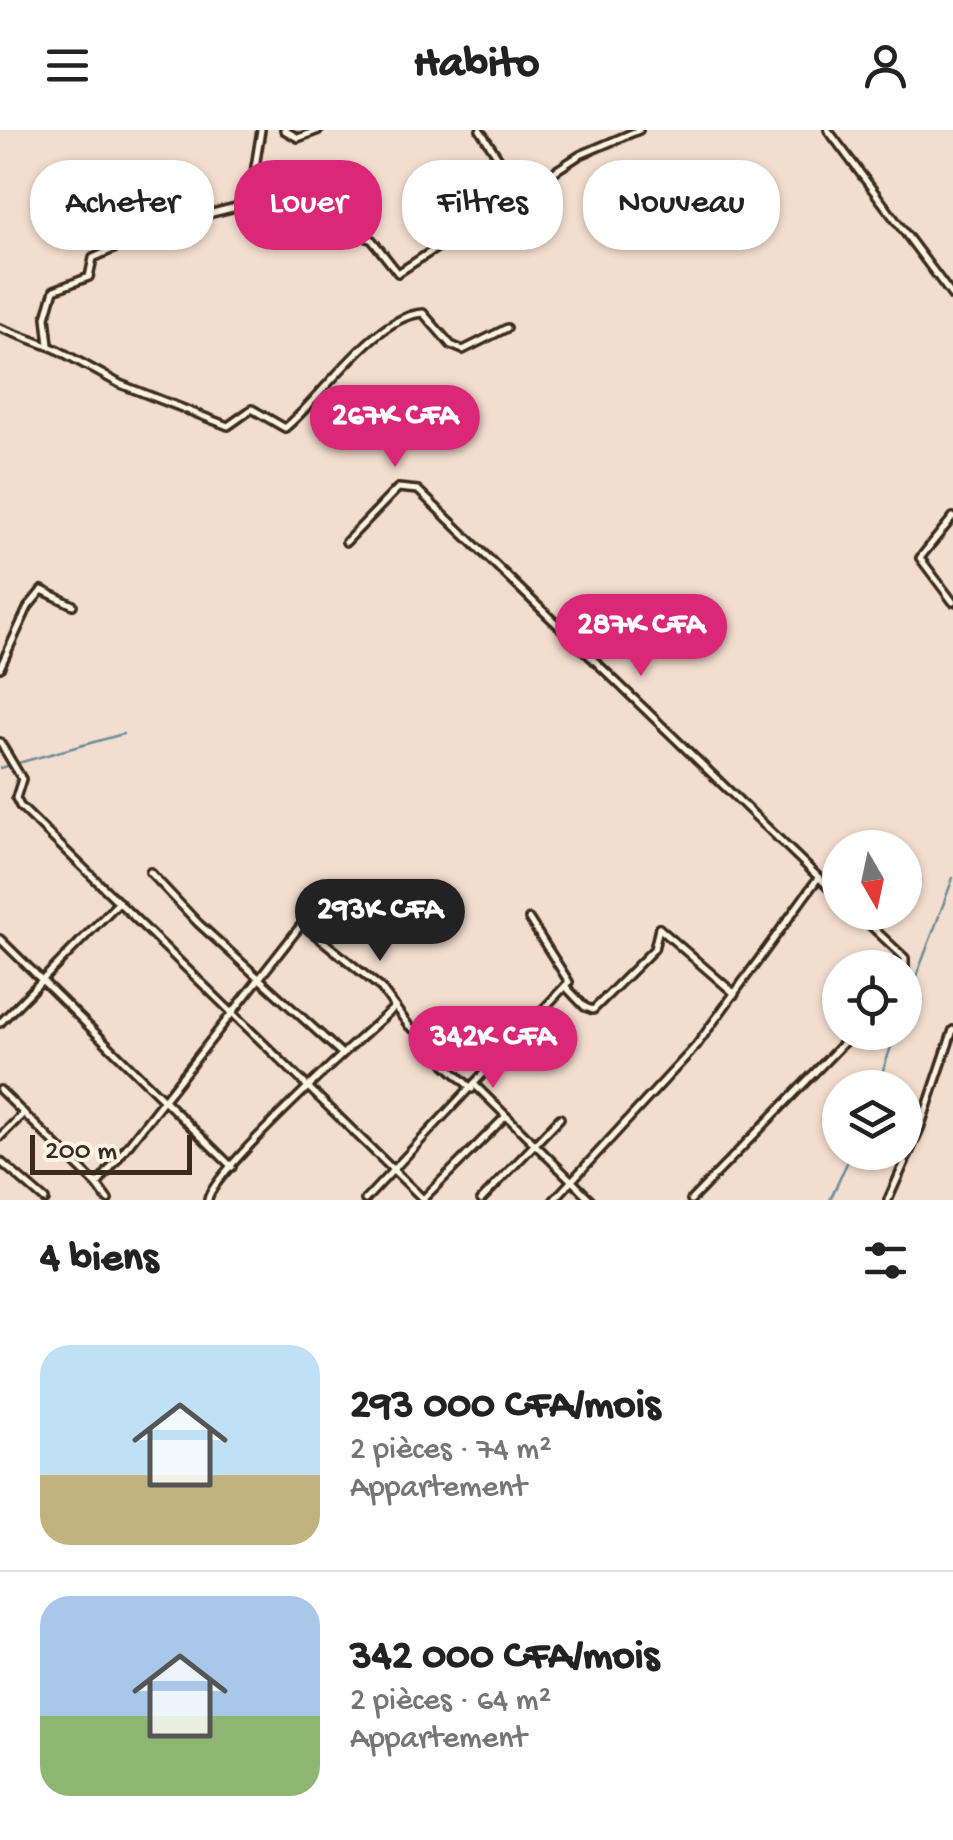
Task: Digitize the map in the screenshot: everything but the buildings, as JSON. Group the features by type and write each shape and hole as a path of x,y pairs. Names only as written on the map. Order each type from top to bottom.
{"street":[{"path":"257,160 262,130"},
{"path":"284,130 298,138 319,130"},
{"path":"480,130 499,160"},
{"path":"563,167 580,155 639,130"},
{"path":"828,130 953,297"},
{"path":"49,345 45,323 49,298 59,286 89,278 93,258 169,224 234,208"},
{"path":"380,250 398,274 436,250"},
{"path":"0,328 49,345 120,384 228,426 252,409 286,428 368,343 413,314 423,313 451,345 463,350 507,328"},
{"path":"346,542 398,488 418,490 822,882"},
{"path":"953,517 920,558 953,602"},
{"path":"0,668 28,606 42,590 74,605"},
{"path":"0,742 22,780 16,798 20,806 423,1200 505,1117"},
{"path":"150,872 341,1053"},
{"path":"554,1200 678,1068 818,878"},
{"path":"0,1024 119,902"},
{"path":"364,1200 569,982 529,919"},
{"path":"97,1185 302,924 381,988 473,1087 591,1200"},
{"path":"565,986 584,1007 598,1008 654,948 659,928 735,994"},
{"path":"875,930 896,950"},
{"path":"0,939 232,1167"},
{"path":"208,1200 232,1167 341,1053 395,1007"},
{"path":"888,1200 920,1128 953,1030"},
{"path":"691,1200 837,1050"},
{"path":"0,1090 109,1199"},
{"path":"0,1137 24,1113"},
{"path":"480,1200 560,1118"},
{"path":"0,1161 45,1200"}],"waterway":[{"path":"0,768 123,734"},
{"path":"940,913 953,878"},
{"path":"922,961 939,916"},
{"path":"883,1070 890,1050"},
{"path":"830,1200 844,1170"}]}
